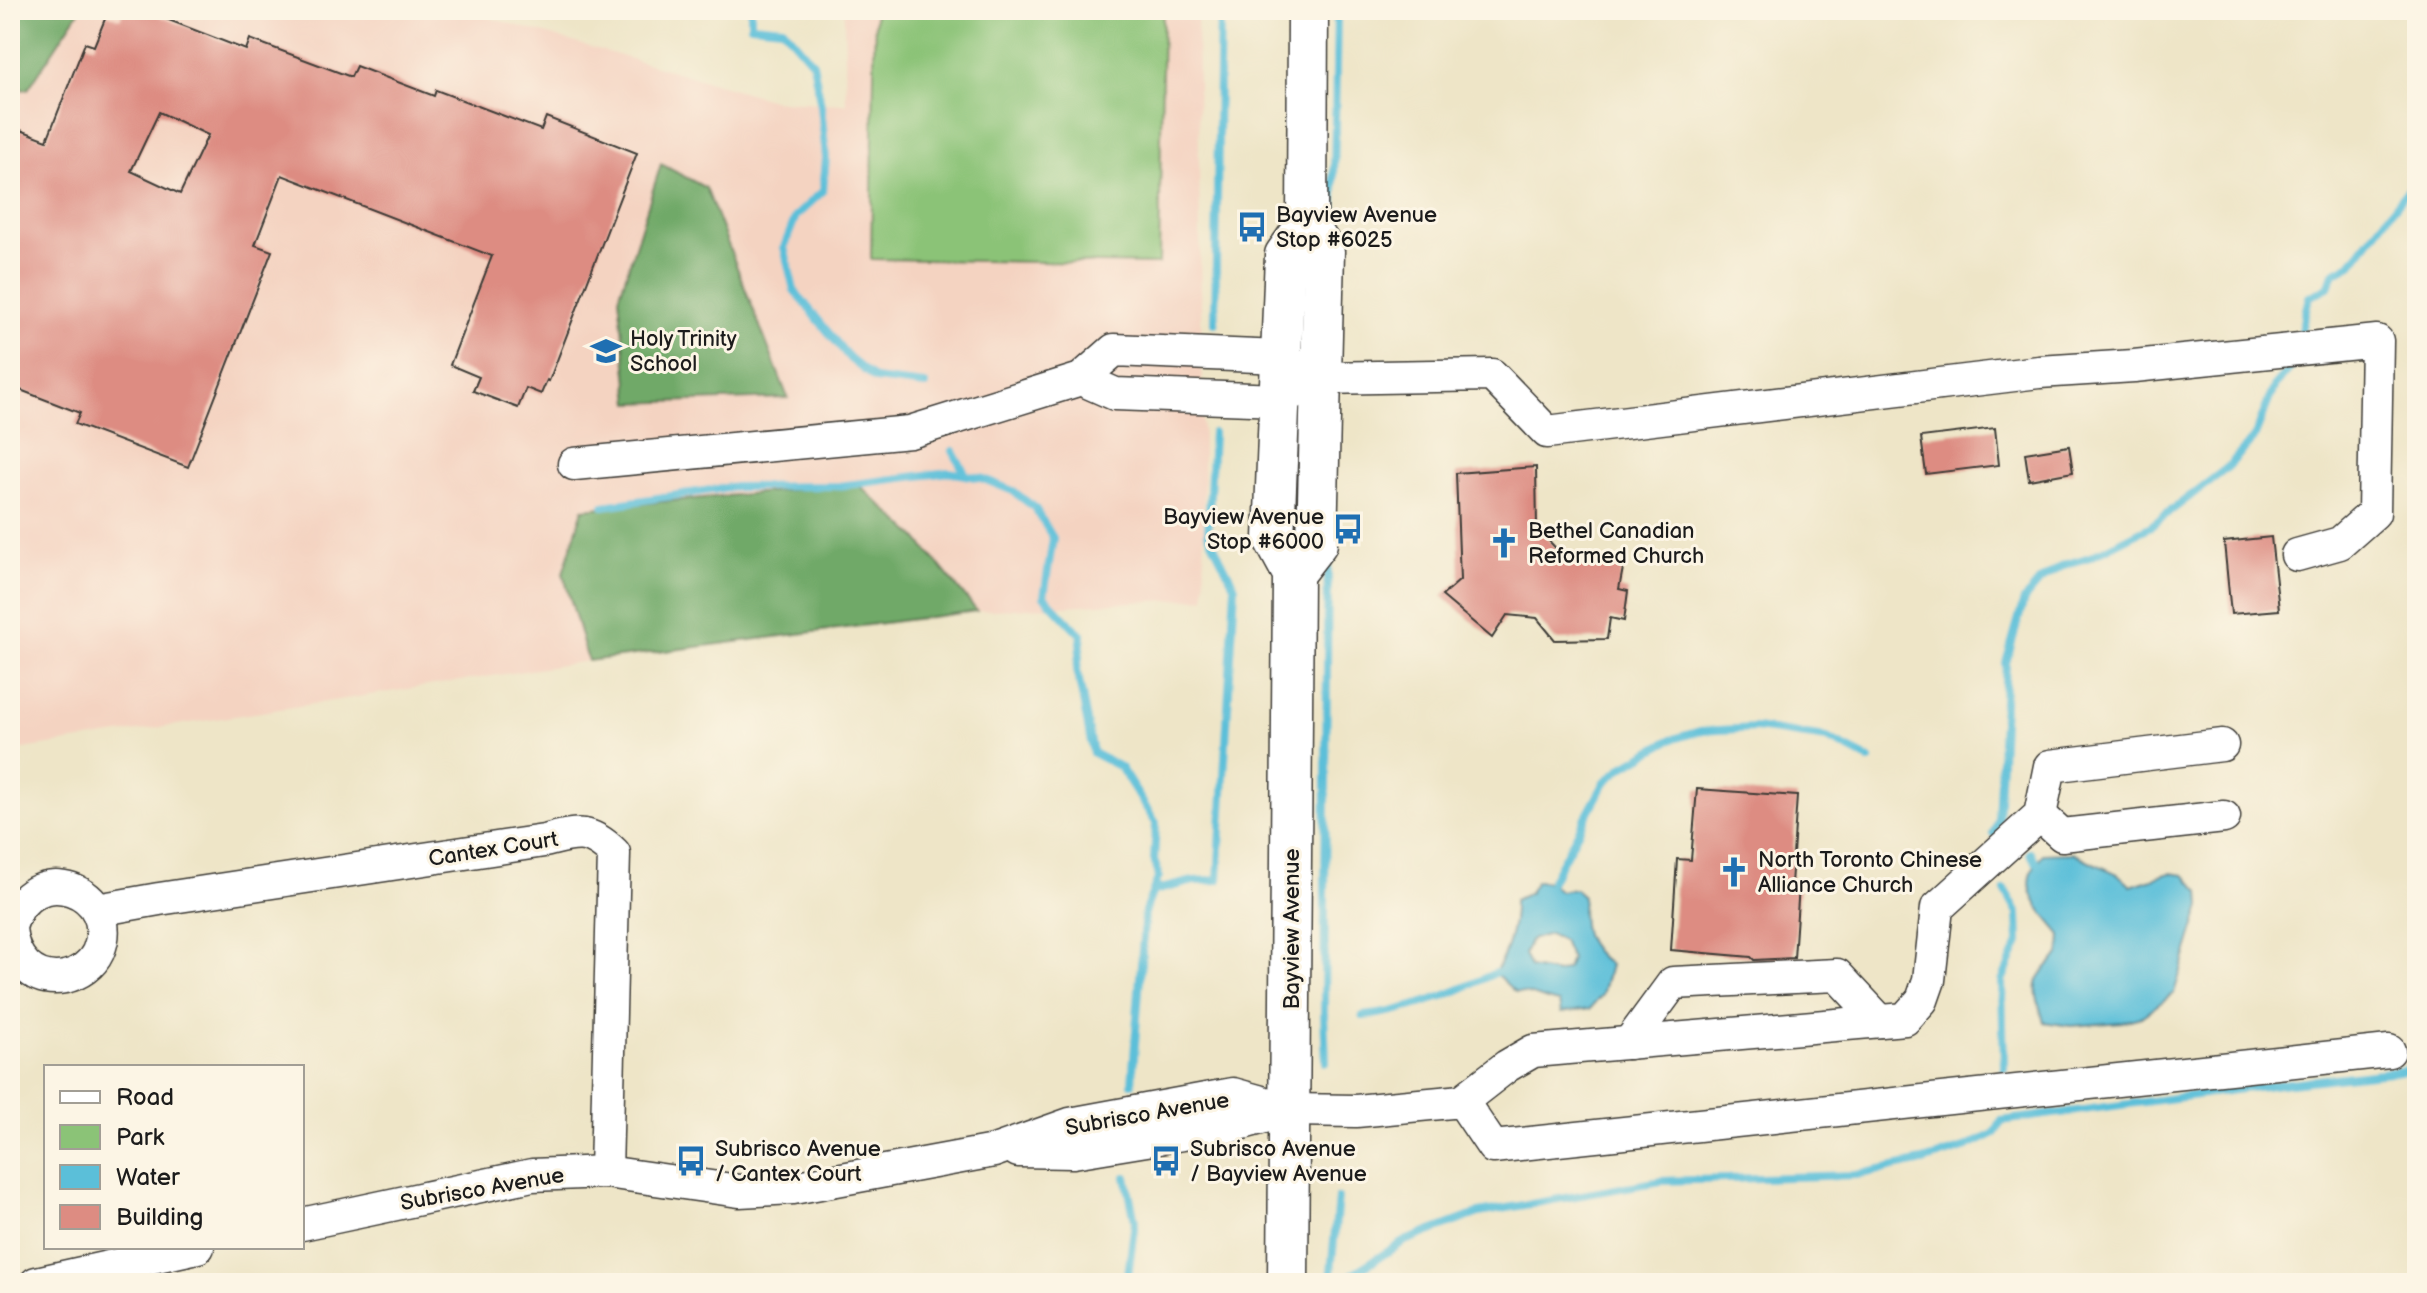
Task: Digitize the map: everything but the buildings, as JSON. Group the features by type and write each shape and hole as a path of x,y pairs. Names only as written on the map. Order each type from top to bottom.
{"main road":[{"path":"1293,574 1317,543 1324,251 1307,224 1308,10"},
{"name":"Bayview Avenue","path":"1288,1283 1293,574 1274,539 1285,255 1307,224"}],"street":[{"path":"1081,379 1115,394 1279,400 1321,378 1492,375 1547,432 2039,372 2134,366 2377,341 2374,513 2340,543 2297,555"},
{"path":"574,464 910,432 1081,379 1114,350 1281,357 1321,378"},
{"path":"2222,745 2050,766 2040,815 1937,908 1929,980 1922,1000 1905,1019 1533,1051 1507,1066 1462,1101 1493,1147 2389,1051"},
{"path":"2040,815 2062,835 2224,817"},
{"name":"Cantex Court","path":"97,910 544,841 577,833 599,839 614,853 606,1172"},
{"path":"47,887 62,887 76,891 97,910 102,925 102,941 96,956 86,968 72,976 56,979 41,976 27,968 11,942 10,927 22,901 47,887"},
{"path":"1629,1043 1673,983 1837,975 1880,1021"},
{"name":"Subrisco Avenue","path":"304,1224 532,1175 606,1172 739,1191 767,1190 842,1180 994,1151 1073,1152 1232,1126 1290,1110 1356,1111 1462,1101"},
{"path":"36,1283 189,1249"}],"shaded area":[{"name":"Holy Trinity School","path":"80,10 463,10 776,101 846,104 844,10 1197,10 1205,598 977,611 588,661 10,751 10,90 28,89"}],"green space":[{"path":"10,10 80,10 28,89 10,90"},
{"path":"875,10 1163,10 1159,264 871,259"},
{"path":"661,164 706,188 788,398 630,403 619,297"},
{"path":"858,484 916,537 977,611 588,661 563,573 583,509"}],"water":[{"path":"2072,853 2118,874 2131,886 2170,873 2184,875 2200,891 2201,906 2174,993 2141,1017 2122,1022 2071,1026 2044,1022 2037,984 2060,954 2061,935 2033,897 2031,876 2043,854"},
{"path":"1536,881 1551,882 1559,891 1575,889 1583,896 1585,935 1594,950 1610,965 1602,995 1590,1009 1561,1013 1559,1003 1515,992 1495,973 1509,938 1514,900 1528,894","holes":["1549,934 1563,941 1571,959 1567,969 1557,973 1530,968 1524,954 1530,940"]}],"waterway":[{"path":"751,10 751,25 783,28 813,63 821,106 826,158 823,191 796,216 784,247 794,290 850,359 875,379 925,385"},
{"path":"1215,323 1220,10"},
{"path":"1333,237 1337,10"},
{"path":"2300,335 2309,297 2328,287 2334,273 2351,264 2417,178"},
{"path":"1993,834 1998,820 2006,663 2024,600 2040,581 2064,565 2090,557 2151,526 2227,468 2254,438 2275,385 2296,358"},
{"path":"1153,891 1194,881 1218,880 1235,587 1208,533 1213,433"},
{"path":"953,451 966,475"},
{"path":"604,506 731,487 839,486 949,472 981,478 1013,491 1035,508 1053,538 1044,596 1082,636 1077,669 1093,753 1120,767 1156,823 1154,860 1159,876 1145,911 1132,1083"},
{"path":"1326,1062 1328,551"},
{"path":"1551,882 1605,782 1623,767 1670,740 1700,731 1756,728 1827,738 1870,760"},
{"path":"2030,853 2036,862"},
{"path":"2004,1068 2002,981 2019,942 2018,914 2005,890"},
{"path":"1363,1016 1431,1000 1495,973"},
{"path":"1352,1274 1405,1241 1479,1213 1661,1181 1856,1175 1923,1161 1967,1147 1995,1133 2001,1121 2417,1069"},
{"path":"1126,1177 1135,1221 1127,1283"},
{"path":"1330,1283 1338,1198"}],"place":[{"name":"Bayview Avenue Stop #6025","path":"1252,227"},
{"name":"Holy Trinity School","path":"606,351"},
{"name":"Bayview Avenue Stop #6000","path":"1348,529"},
{"name":"Bethel Canadian Reformed Church","path":"1504,543"},
{"name":"North Toronto Chinese Alliance Church","path":"1734,872"},
{"name":"Subrisco Avenue / Cantex Court","path":"691,1161"},
{"name":"Subrisco Avenue / Bayview Avenue","path":"1166,1161"}]}
